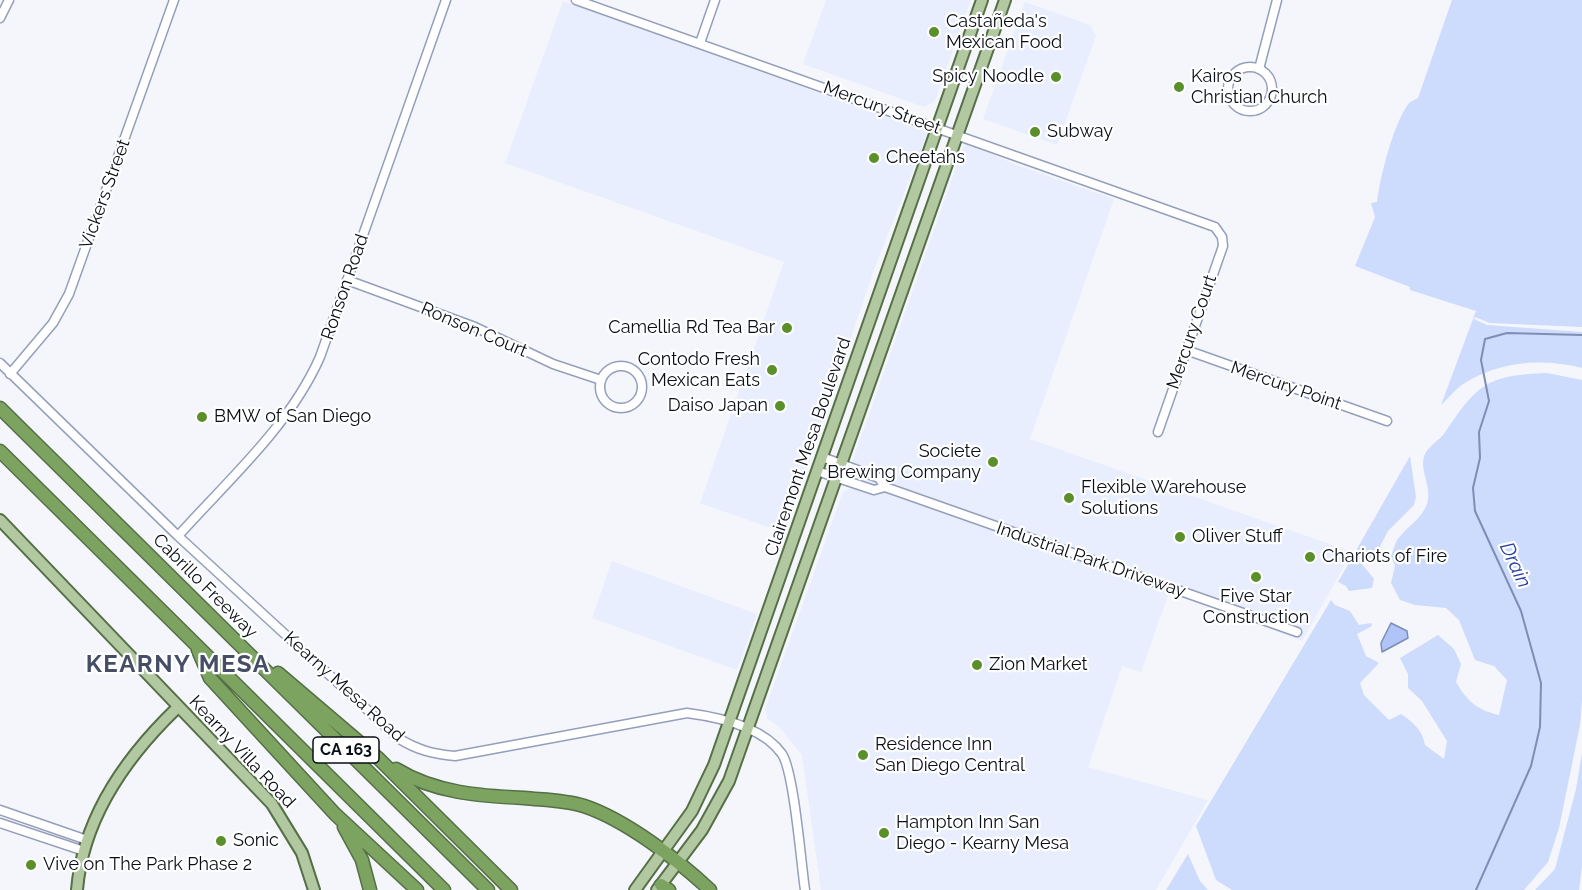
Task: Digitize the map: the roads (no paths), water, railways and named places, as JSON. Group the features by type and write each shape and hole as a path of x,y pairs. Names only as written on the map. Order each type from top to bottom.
{"highway":[{"name":"Cabrillo Freeway","path":"0,408 488,890"},
{"name":"CA 163","path":"0,451 444,890"},
{"path":"203,610 379,759 511,890"},
{"path":"195,644 210,678 336,813 417,890"},
{"path":"379,759 406,775 444,790 484,796 554,800 583,806 609,817 663,853 710,890"},
{"path":"336,813 362,860 370,890"}],"main road":[{"name":"Clairemont Mesa Boulevard","path":"635,890 692,811 729,723 982,0"},
{"name":"Clairemont Mesa Boulevard","path":"663,888 719,802 748,729 834,477 1005,0"},
{"name":"Kearny Villa Road","path":"0,521 177,708 272,804 302,853 314,890"},
{"path":"77,890 85,846 98,813 117,777 145,739 177,708"}],"street":[{"path":"0,18 9,0"},
{"name":"Vickers Street","path":"10,374 53,323 69,294 174,0"},
{"name":"Ronson Road","path":"178,536 279,424 301,396 320,357 446,0"},
{"name":"Mercury Street","path":"576,0 1215,227 1220,232"},
{"path":"700,43 715,0"},
{"path":"1259,69 1277,0"},
{"path":"1242,69 1259,69 1269,79 1272,86 1270,98 1254,110 1241,109 1235,105 1228,92 1232,77 1242,69"},
{"name":"Mercury Court","path":"1158,432 1222,246 1220,232"},
{"name":"Ronson Court","path":"347,280 475,327 553,364 601,380"},
{"name":"Mercury Point","path":"1186,350 1387,421"},
{"name":"Kearny Mesa Road","path":"0,363 178,536 398,738 426,753 455,756 687,713 706,715 748,729 765,738 783,755 789,774 805,890"},
{"path":"626,366 635,371 641,379 642,394 636,403 627,408 612,407 601,396 601,380 611,369 626,366"},
{"name":"Industrial Park Driveway","path":"822,457 879,478 885,487"},
{"name":"Industrial Park Driveway","path":"817,471 873,490 885,487 1297,632"},
{"path":"0,810 85,846"},
{"path":"0,823 85,846"}],"waterway":[{"name":"Drain","path":"1476,890 1531,766 1540,727 1541,683 1521,611 1475,511 1473,488 1480,458 1479,432 1489,401 1481,360 1485,339 1507,333 1582,335"}],"place":[{"name":"Castañeda's Mexican Food","path":"934,32"},
{"name":"Spicy Noodle","path":"1056,77"},
{"name":"Kairos Christian Church","path":"1179,87"},
{"name":"Subway","path":"1035,132"},
{"name":"Cheetahs","path":"874,158"},
{"name":"Camellia Rd Tea Bar","path":"787,328"},
{"name":"Contodo Fresh Mexican Eats","path":"772,370"},
{"name":"Daiso Japan","path":"780,406"},
{"name":"BMW of San Diego","path":"202,417"},
{"name":"Societe Brewing Company","path":"993,462"},
{"name":"Flexible Warehouse Solutions","path":"1069,498"},
{"name":"Oliver Stuff","path":"1180,537"},
{"name":"Chariots of Fire","path":"1310,557"},
{"name":"Five Star Construction","path":"1256,577"},
{"name":"Zion Market","path":"977,665"},
{"name":"Residence Inn San Diego Central","path":"863,755"},
{"name":"Hampton Inn San Diego - Kearny Mesa","path":"884,833"},
{"name":"Sonic","path":"221,841"},
{"name":"Vive on The Park Phase 2","path":"31,865"}],"district":[{"name":"KEARNY MESA","path":"178,665"}]}
